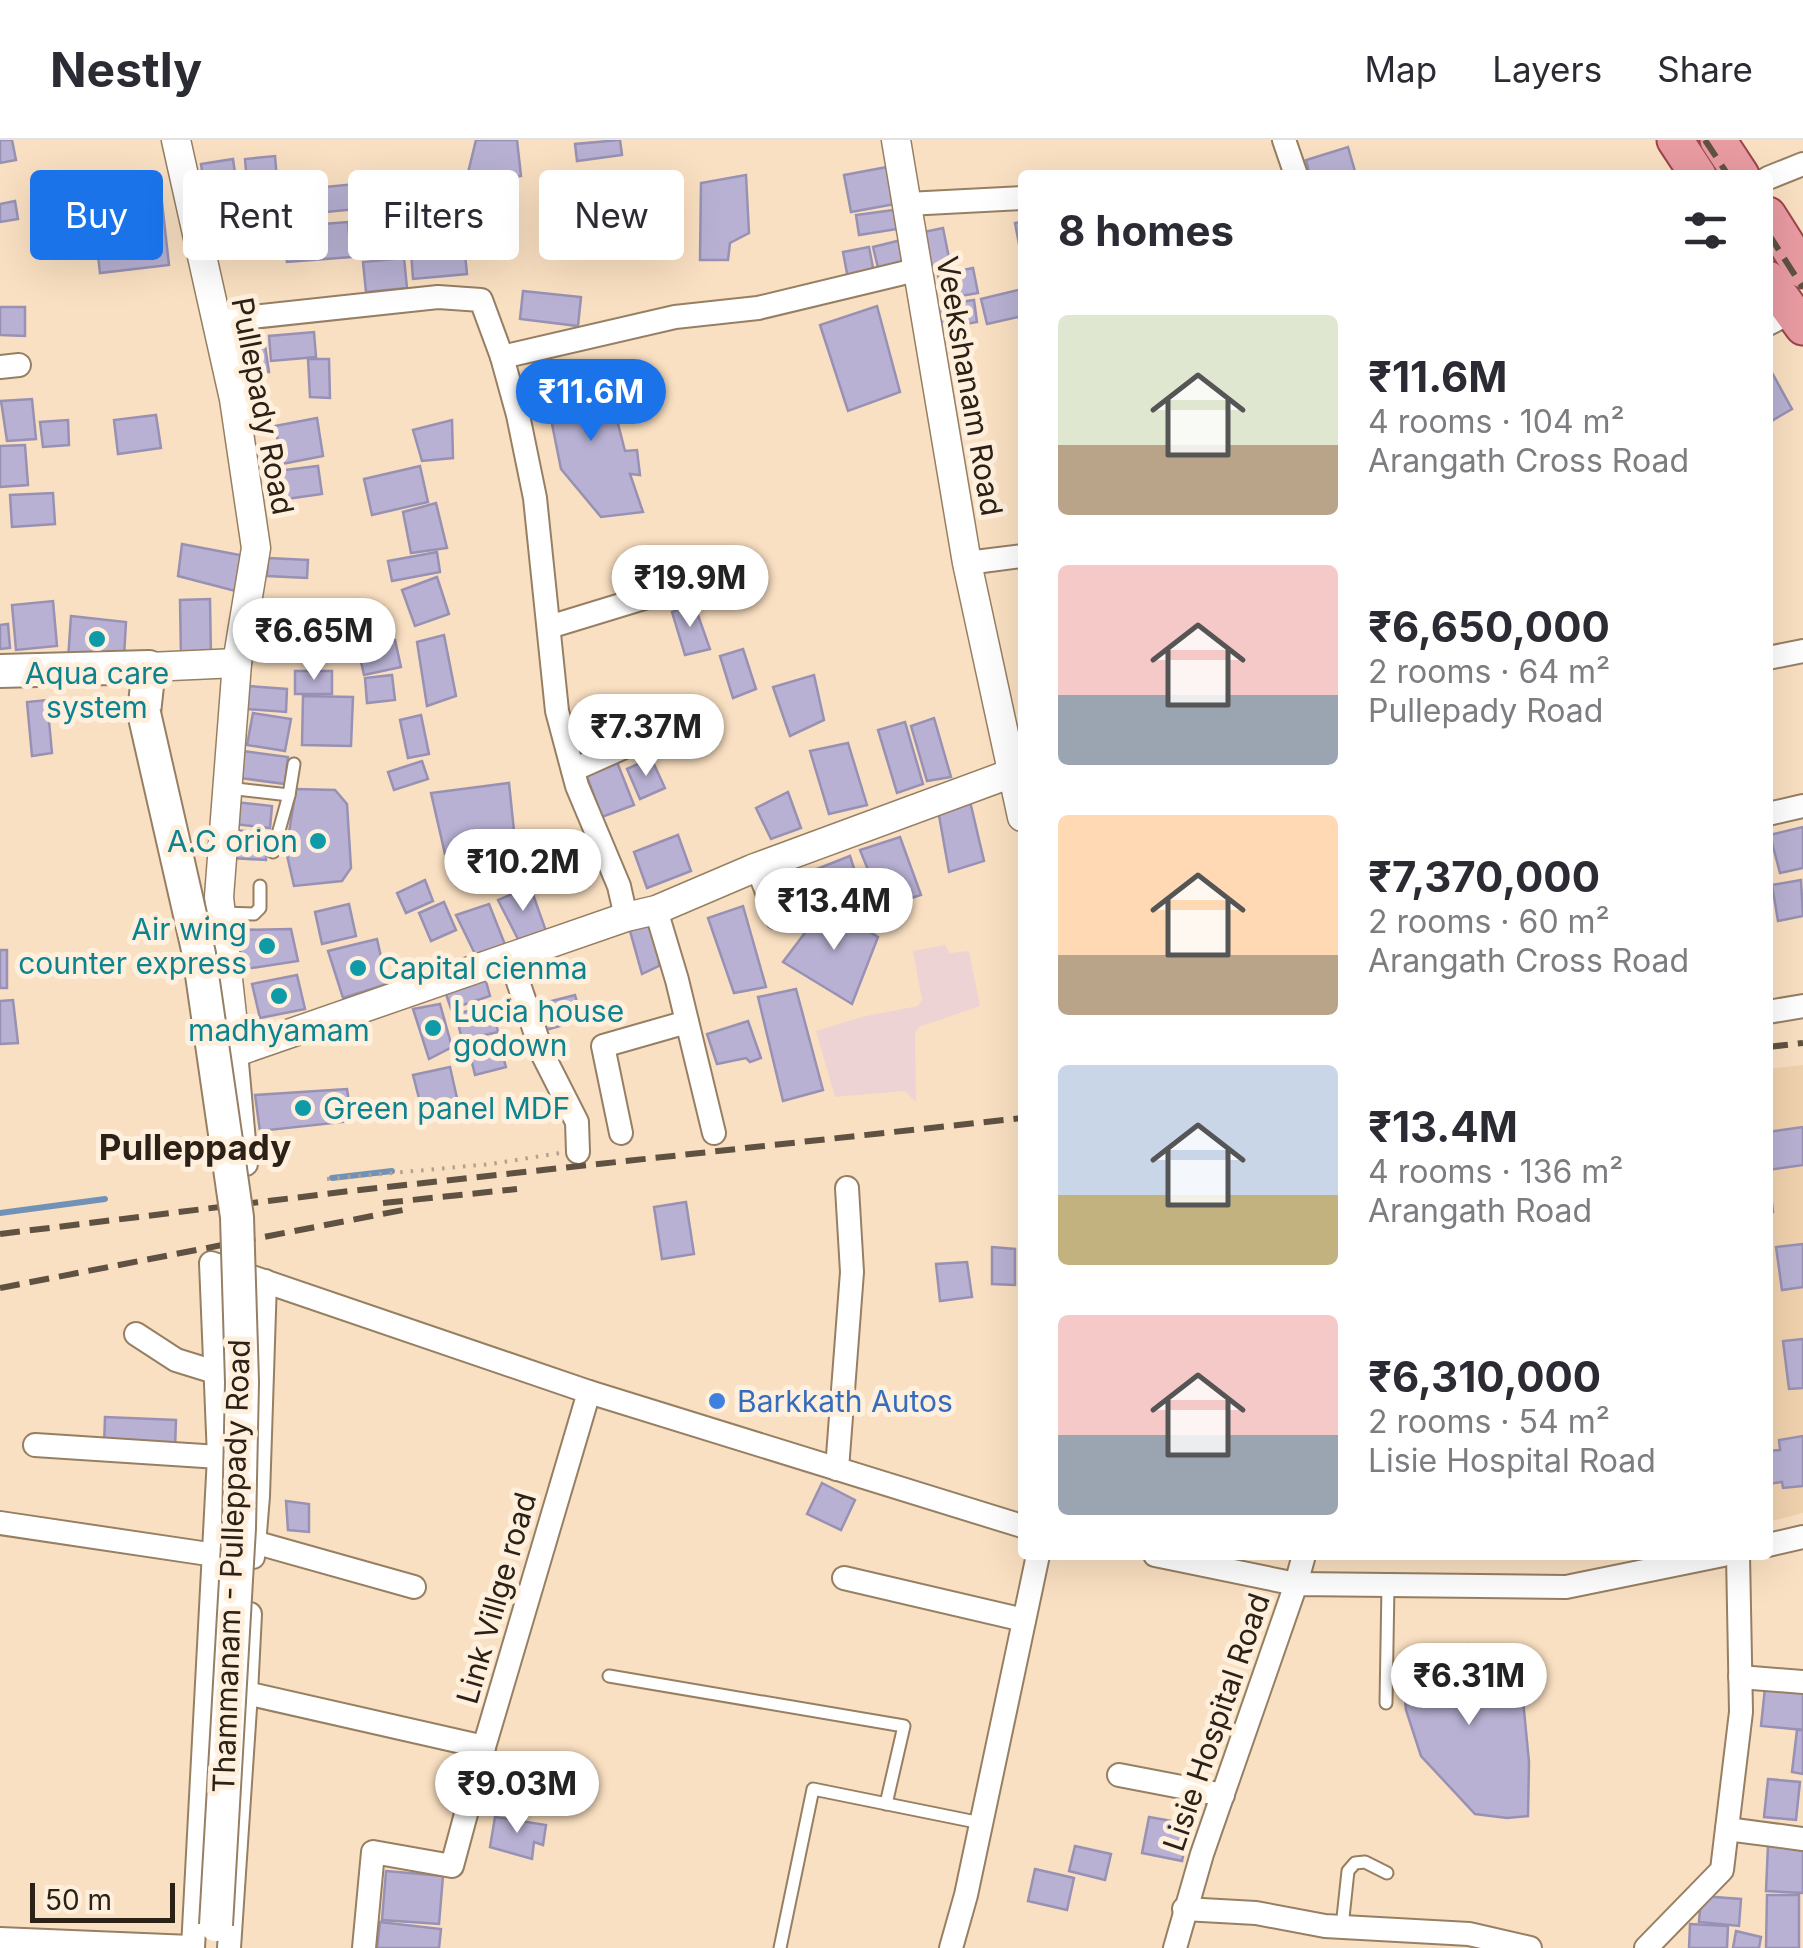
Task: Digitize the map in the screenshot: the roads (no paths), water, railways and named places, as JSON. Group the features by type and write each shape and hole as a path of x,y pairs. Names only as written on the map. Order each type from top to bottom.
{"main road":[{"path":"1675,140 1695,170"},
{"path":"1718,140 1738,170"},
{"path":"1773,223 1803,270"},
{"path":"1773,290 1787,321"},
{"path":"0,671 149,667 144,713"},
{"path":"116,668 144,713"},
{"name":"Thammanam - Pulleppady Road","path":"144,713 199,954 238,1217 240,1510 216,1905 218,1948"}],"street":[{"name":"Pullepady Road","path":"176,140 234,399 256,548 237,663 219,897 246,1164"},
{"name":"Veekshanam Road","path":"896,140 967,563 1018,788"},
{"path":"1284,140 1294,170"},
{"path":"1773,176 1803,164"},
{"path":"907,204 1018,198"},
{"path":"502,358 674,317 758,308 920,269"},
{"path":"215,322 438,297 481,300 518,415 534,498 557,711 573,770 619,886 626,917"},
{"path":"967,563 1018,557"},
{"path":"549,628 703,580"},
{"path":"1773,657 1803,651"},
{"path":"149,667 237,663"},
{"path":"573,770 674,724"},
{"path":"236,1052 656,910 752,869 1015,772"},
{"path":"1773,813 1803,806"},
{"path":"656,910 714,1133"},
{"path":"517,954 514,967 538,1043 578,1122 578,1152"},
{"path":"1773,1011 1803,1006"},
{"path":"621,1132 603,1046 687,1022"},
{"path":"837,1469 852,1272 847,1188"},
{"path":"0,1939 192,1947 219,1457 211,1263 589,1392 1018,1525"},
{"path":"229,1948 258,1496 265,1281"},
{"path":"136,1334 176,1360 218,1374"},
{"name":"Link Villge road","path":"246,1693 484,1746 589,1392"},
{"path":"35,1446 219,1457"},
{"path":"0,1523 215,1555"},
{"path":"1773,1545 1803,1537"},
{"path":"254,1542 414,1587"},
{"path":"951,1948 1037,1560"},
{"path":"1179,1560 1296,1584 1303,1560"},
{"name":"Lisie Hospital Road","path":"1175,1948 1184,1908 1296,1584 1566,1587 1689,1560"},
{"path":"1646,1948 1722,1870 1740,1712 1738,1560"},
{"path":"844,1578 1024,1620"},
{"path":"1740,1676 1803,1682"},
{"path":"364,1948 373,1852 452,1866 484,1746"},
{"path":"1119,1775 1223,1794"},
{"path":"1727,1830 1803,1839"},
{"path":"1184,1908 1256,1913 1330,1934 1530,1948"}],"lane":[{"path":"273,852 294,764"},
{"path":"228,788 288,795"},
{"path":"752,869 773,922"},
{"path":"221,913 254,914 260,908 260,886"},
{"path":"1386,1703 1388,1585"},
{"path":"610,1676 904,1726 886,1804"},
{"path":"780,1948 813,1789 981,1823"},
{"path":"1330,1934 1348,1871 1355,1862 1366,1862 1387,1873"}],"waterway":[{"path":"332,1178 392,1171"},
{"path":"0,1213 105,1199"}],"railway":[{"path":"1705,140 1725,170"},
{"path":"1773,241 1803,288"},
{"path":"1773,1046 1803,1043"},
{"path":"0,1234 350,1191 1018,1118"},
{"path":"383,1203 517,1189"},
{"path":"0,1288 403,1210"}],"place":[{"name":"Aqua care system","path":"97,639"},
{"name":"A.C orion","path":"318,841"},
{"name":"Air wing counter express","path":"267,946"},
{"name":"Capital cienma","path":"358,968"},
{"name":"madhyamam","path":"279,996"},
{"name":"Lucia house godown","path":"433,1028"},
{"name":"Green panel MDF","path":"303,1108"},
{"name":"Barkkath Autos","path":"717,1401"}],"district":[{"name":"Pulleppady","path":"195,1147"}]}
